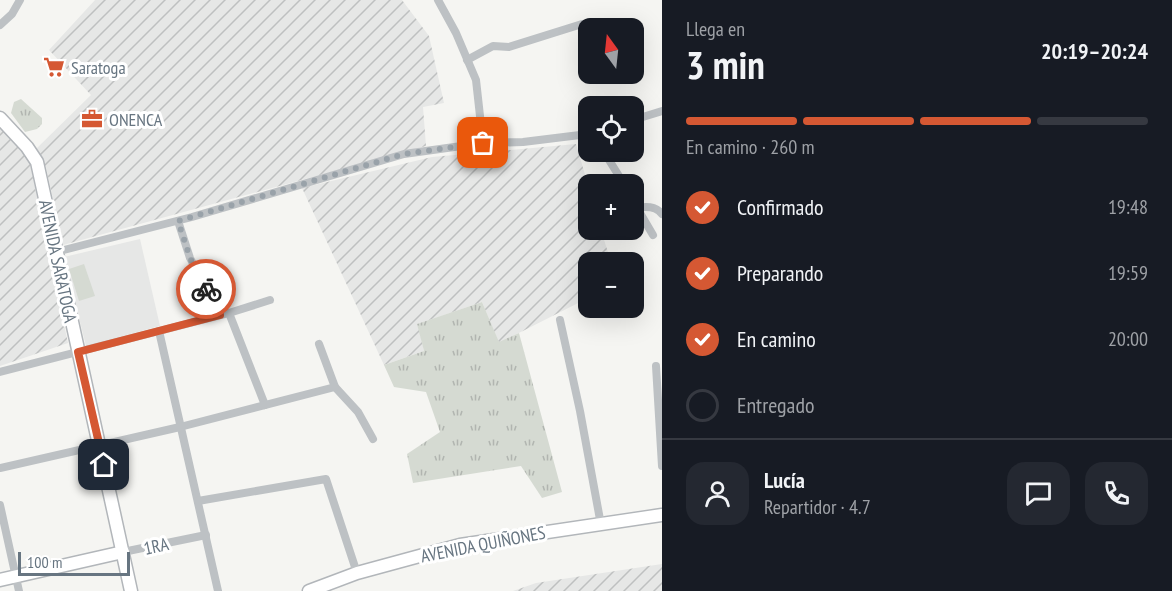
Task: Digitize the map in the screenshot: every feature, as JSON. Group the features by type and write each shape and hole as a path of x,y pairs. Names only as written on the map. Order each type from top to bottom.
{"main road":[{"name":"AVENIDA SARATOGA","path":"0,118 27,147 37,162 131,591"},
{"name":"AVENIDA QUIÑONES","path":"309,591 357,573 460,545 662,515"},
{"name":"1RA","path":"0,580 123,552"}],"street":[{"path":"0,25 12,14 20,0"},
{"path":"438,0 456,33 476,80 483,143"},
{"path":"467,60 493,46 509,47 578,25"},
{"path":"644,117 662,111"},
{"path":"56,252 178,221 404,154 483,143 523,142 578,135"},
{"path":"644,205 662,214"},
{"path":"644,220 653,235"},
{"path":"178,221 190,258 220,315"},
{"path":"0,372 159,332 270,300"},
{"path":"229,313 265,405"},
{"path":"560,320 601,525"},
{"path":"159,332 218,591"},
{"path":"319,344 335,387 358,412 373,439"},
{"path":"656,366 662,466"},
{"path":"0,468 180,427 335,387"},
{"path":"198,501 326,479 357,573"},
{"path":"0,505 19,591"},
{"name":"1RA","path":"123,552 206,535"}],"shaded area":[{"path":"95,0 402,0 429,36 444,103 423,107 426,146 63,245 46,167 36,149 91,95 49,50"},
{"path":"0,128 23,151 30,164 68,343 0,366"},
{"path":"576,144 578,162 581,162 585,174 578,174 578,240 604,240 608,252 578,252 578,303 499,343 482,302 418,324 424,351 384,365 302,188 432,157"},
{"path":"140,239 160,326 86,346 64,257"},
{"path":"662,564 662,591 513,591 536,583"}],"green space":[{"path":"21,99 42,118 42,124 37,129 25,132 11,113 14,102"},
{"path":"84,264 95,296 79,301 69,269"},
{"path":"482,302 499,342 519,333 562,492 542,498 521,466 413,483 407,454 440,432 426,392 394,387 384,365 424,351 417,324"}],"way so far":[{"path":"206,289 190,258 178,221 404,154 483,143"}],"place":[{"name":"Saratoga","path":"54,67"},
{"name":"ONENCA","path":"92,119"}],"route":[{"path":"104,465 78,352 220,315 206,289"}]}
